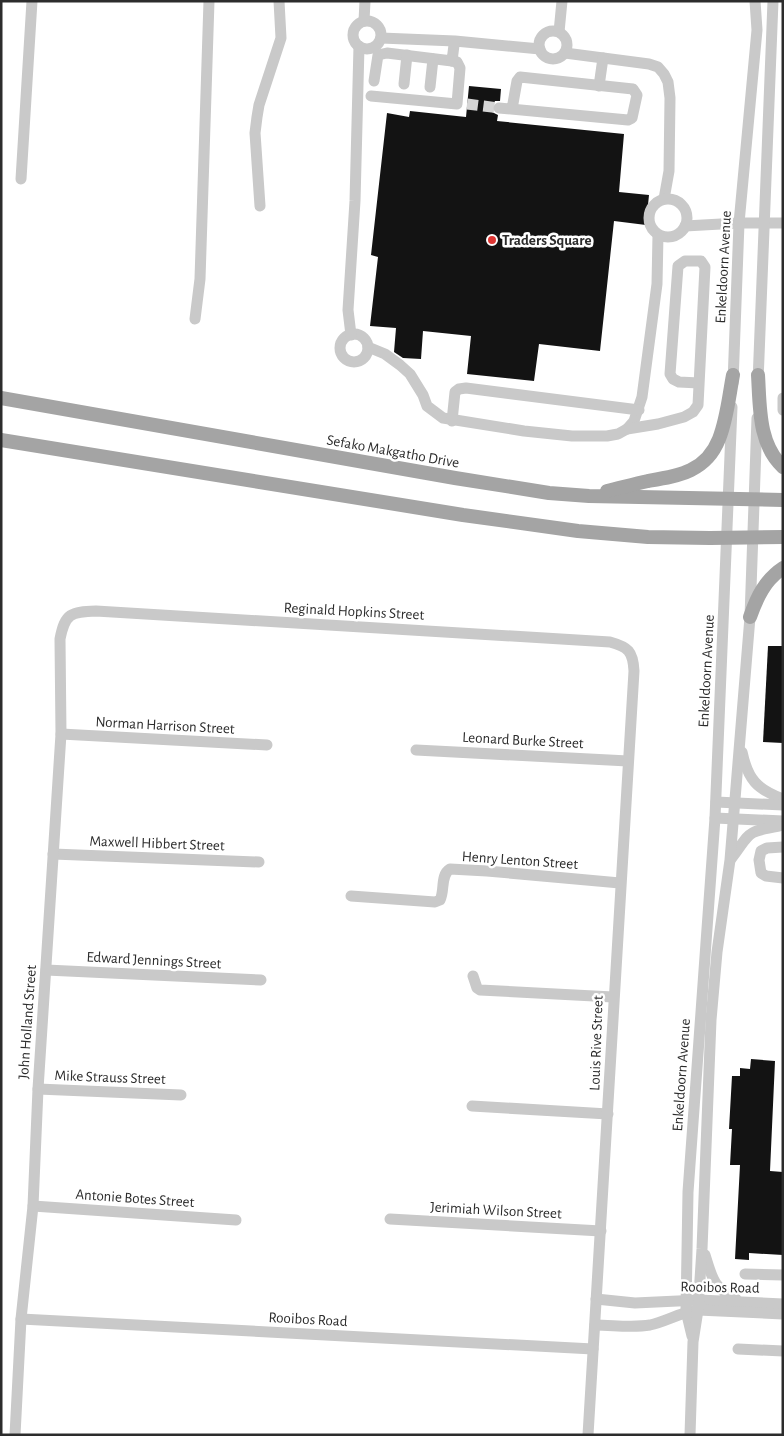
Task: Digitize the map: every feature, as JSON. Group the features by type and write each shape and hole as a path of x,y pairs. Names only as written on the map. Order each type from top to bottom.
{"main road":[{"path":"589,496 648,481 677,476 690,471 702,463 711,454 719,437 734,375"},
{"path":"758,375 763,432 771,452 783,467"},
{"name":"Sefako Makgatho Drive","path":"1,398 473,481 549,492 589,496 783,500"},
{"path":"1,440 578,532 727,538 783,537"},
{"path":"750,617 761,590 775,573 783,568"}],"street":[{"path":"21,179 32,1"},
{"path":"195,320 200,279 209,1"},
{"path":"260,206 256,125 259,105 281,38 279,1"},
{"path":"364,21 365,1"},
{"path":"559,32 562,1"},
{"name":"Enkeldoorn Avenue","path":"693,1342 686,1306 688,1192 716,802 739,223 757,30 755,1"},
{"name":"Enkeldoorn Avenue","path":"690,1435 693,1342 702,1249 711,1020 716,952 730,860 750,617 763,222 773,1"},
{"path":"364,21 373,22 382,33 379,42 372,48 359,46 353,34 356,26 364,21"},
{"path":"550,32 559,32 566,39 567,48 565,53 558,59 545,56 540,49 539,45 542,36 550,32"},
{"path":"381,38 455,41 540,49"},
{"path":"452,61 454,45"},
{"path":"351,335 348,310 356,201 359,46"},
{"path":"371,96 462,104 460,68 457,62 387,53 378,55 374,81"},
{"path":"565,53 649,64 658,67 664,74 668,82 670,98 669,171 664,199"},
{"path":"404,84 406,55"},
{"path":"430,87 433,58"},
{"path":"599,86 603,58"},
{"path":"499,108 628,120 632,118 637,95 633,89 520,77 517,81 512,109"},
{"path":"664,199 676,200 681,204 686,214 685,226 682,231 671,237 658,235 653,230 648,218 653,206 664,199"},
{"path":"685,226 763,222 783,223"},
{"path":"368,347 385,354 400,365 413,379 427,406 443,418 452,421 572,436 607,436 618,434 634,421 639,410 657,284 658,235"},
{"path":"627,428 684,417 693,412 698,405 705,267 700,261 684,261 678,266 670,374 673,380 679,382 699,383"},
{"path":"351,335 364,338 368,347 368,352 363,359 354,362 345,360 340,348 343,339 351,335"},
{"path":"452,421 455,392 466,388 639,410"},
{"path":"783,398 783,410"},
{"name":"Reginald Hopkins Street","path":"71,615 80,612 96,611 610,642 622,645 631,654"},
{"name":"John Holland Street","path":"15,1435 21,1319 33,1206 38,1089 61,734 60,639 62,627 66,619 71,615"},
{"name":"Louis Rive Street","path":"588,1435 634,671 631,654"},
{"name":"Norman Harrison Street","path":"61,734 267,745"},
{"path":"740,738 744,762 752,780 767,793 783,799"},
{"name":"Leonard Burke Street","path":"416,750 628,761"},
{"path":"716,802 783,805"},
{"path":"715,818 783,821"},
{"path":"730,860 743,840 753,832 783,825"},
{"path":"783,847 767,848 761,851 759,860 761,873 766,876 783,878"},
{"name":"Maxwell Hibbert Street","path":"53,854 259,862"},
{"name":"Henry Lenton Street","path":"351,896 435,902 440,900 442,896 446,871 450,869 620,883"},
{"name":"Edward Jennings Street","path":"46,970 261,980"},
{"path":"473,976 475,984 480,990 613,997"},
{"name":"Mike Strauss Street","path":"38,1089 180,1094"},
{"path":"472,1106 608,1114"},
{"name":"Antonie Botes Street","path":"33,1206 236,1220"},
{"name":"Jerimiah Wilson Street","path":"390,1219 601,1231"},
{"path":"702,1249 708,1270 715,1284 722,1291 741,1301"},
{"path":"745,1274 783,1275"},
{"name":"Rooibos Road","path":"596,1299 686,1306 741,1301 783,1304"},
{"name":"Rooibos Road","path":"698,1305 783,1314"},
{"name":"Rooibos Road","path":"595,1325 633,1326 652,1324 686,1306"},
{"name":"Rooibos Road","path":"21,1319 593,1348"},
{"path":"738,1349 783,1351"}],"building":[{"name":"Traders Square","path":"469,86 501,89 500,101 495,101 492,107 492,112 498,115 497,121 624,134 619,192 649,195 646,225 614,221 600,351 539,344 534,381 467,374 471,336 423,331 421,359 403,358 394,352 396,328 370,326 378,257 371,255 387,113 409,117 410,111 466,117"},
{"path":"768,646 783,646 783,743 763,742"},
{"path":"751,1059 775,1061 770,1171 783,1172 783,1255 749,1253 749,1260 735,1259 740,1165 730,1165 732,1129 729,1129 732,1076 740,1076 740,1068 750,1069"}],"tunnel":[{"path":"467,104 499,108"}],"place":[{"name":"Traders Square","path":"492,240"}]}
